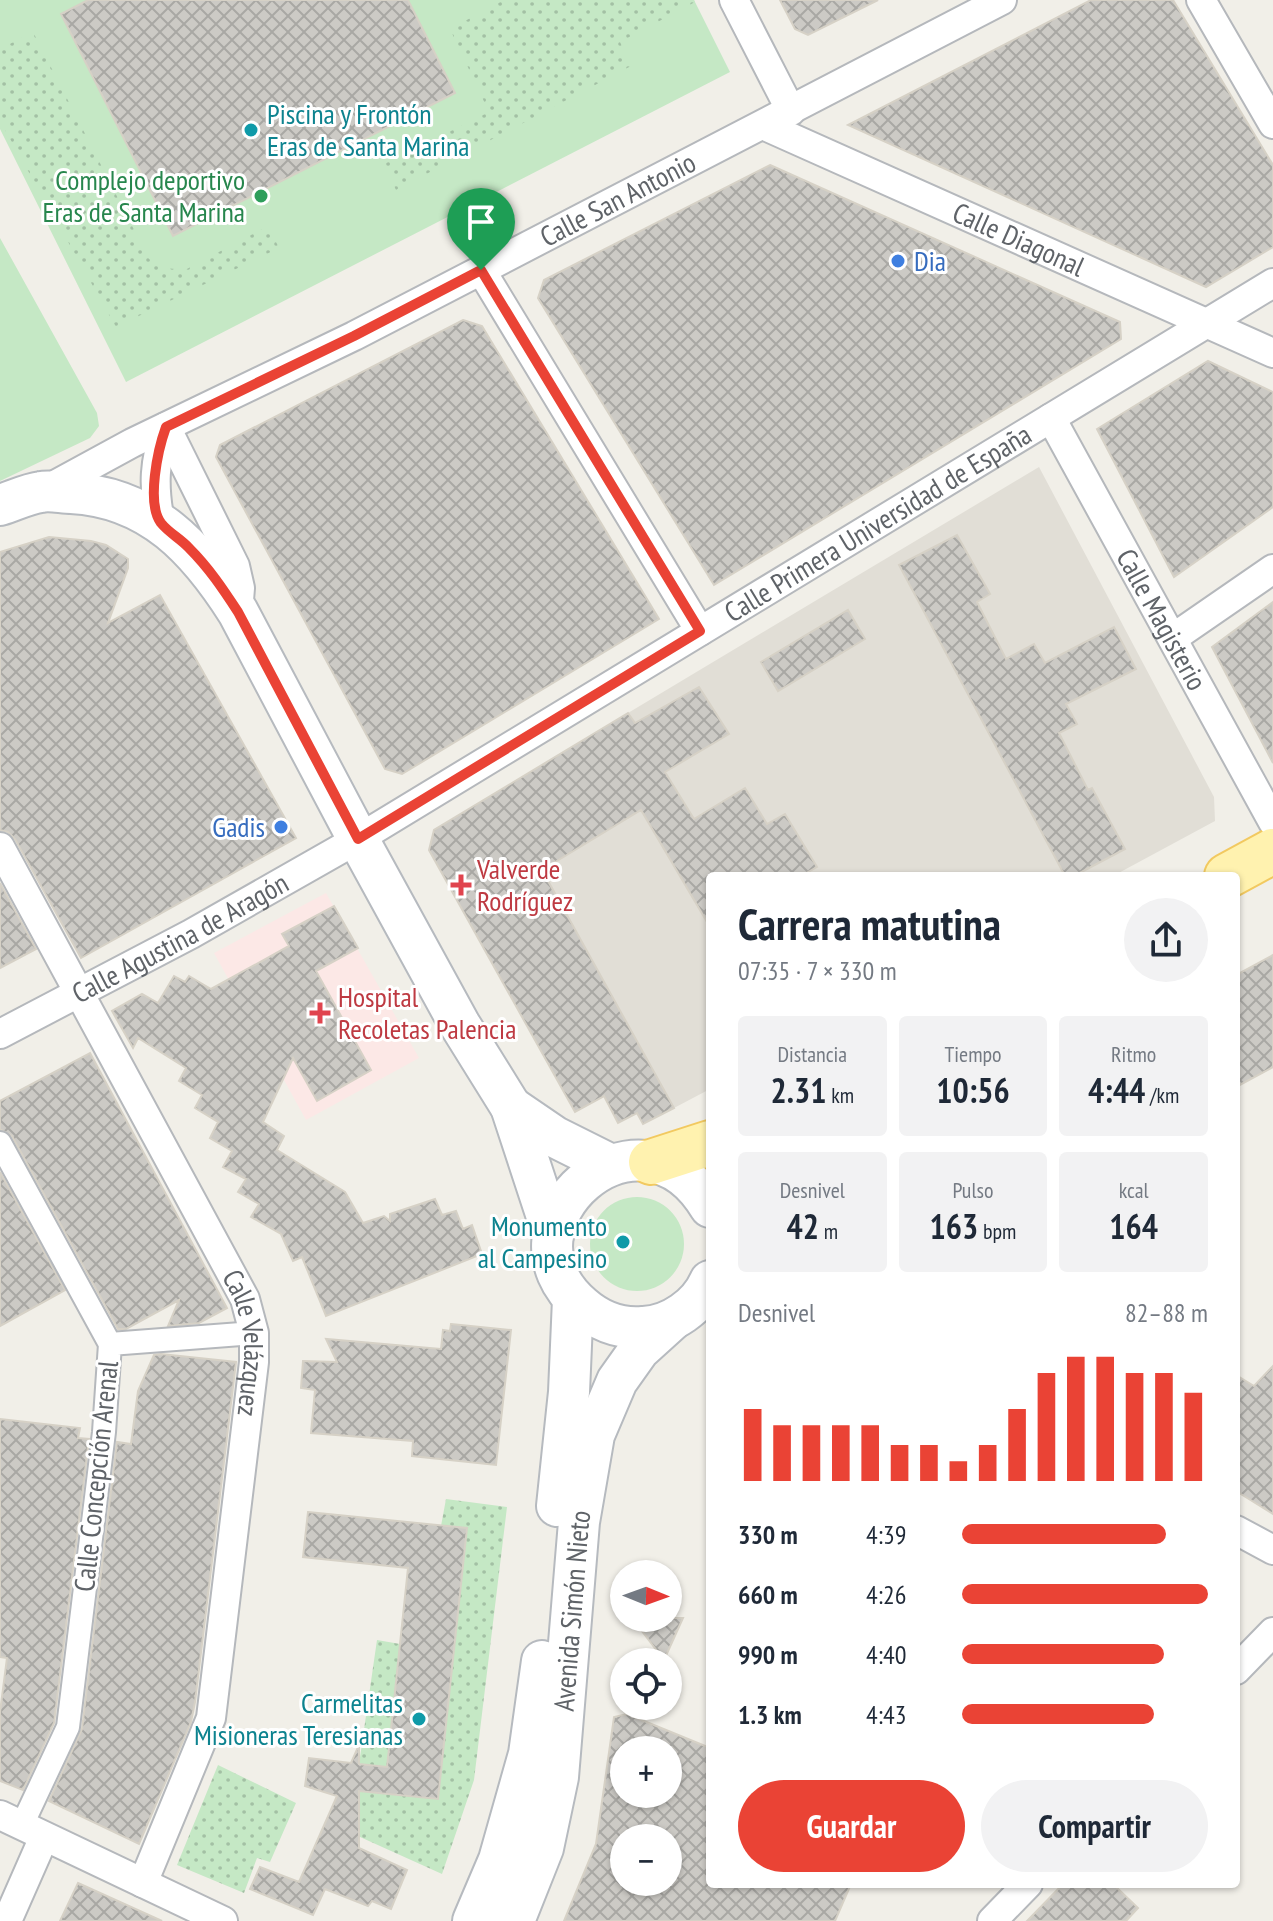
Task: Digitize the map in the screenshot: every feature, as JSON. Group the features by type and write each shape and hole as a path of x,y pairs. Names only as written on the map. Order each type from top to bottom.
{"main road":[{"path":"0,505 42,492 84,494 136,507 160,522 216,576 460,1025 511,1107 553,1235 554,1258 561,1280 573,1299 594,1316 618,1326 645,1328 696,1303"},
{"path":"1234,872 1273,851"},
{"path":"511,1107 555,1137 631,1164 670,1168 687,1178 706,1200"},
{"path":"553,1235 559,1212 572,1191 589,1175 682,1154 706,1145"},
{"name":"Avenida Simón Nieto","path":"473,1921 499,1860 529,1754 545,1643 569,1392 573,1299"},
{"name":"Avenida Simón Nieto","path":"514,1921 543,1848 558,1777 578,1535 594,1435 617,1381 639,1350 696,1303"}],"street":[{"path":"734,0 791,111"},
{"name":"Calle San Antonio","path":"42,492 104,457 354,336 1002,0"},
{"path":"1201,0 1273,124"},
{"name":"Calle Diagonal","path":"763,125 1273,353"},
{"path":"481,270 700,631"},
{"name":"Calle Primera Universidad de España","path":"358,839 1273,283"},
{"name":"Calle Magisterio","path":"1051,418 1273,822"},
{"path":"160,522 154,491 155,468 166,427"},
{"path":"166,427 235,566 240,588 238,612"},
{"path":"1173,638 1273,569"},
{"name":"Calle Agustina de Aragón","path":"0,1034 191,934 358,839"},
{"name":"Calle Velázquez","path":"0,847 245,1299 254,1333 254,1362 211,1718 143,1883"},
{"name":"Calle Concepción Arenal","path":"0,1143 110,1344 104,1432 68,1727 22,1826"},
{"path":"110,1344 254,1333"},
{"path":"1240,1532 1273,1550"},
{"path":"1240,1666 1273,1632"},
{"path":"7,1921 22,1826 143,1883 176,1912 223,1921"},
{"path":"992,1921 1024,1888"}],"shaded area":[{"path":"1039,467 1214,797 1215,821 1120,872 706,872 706,1091 674,1108 542,870 675,789 628,713"},
{"name":"Hospital Recoletas Palencia","path":"326,893 419,1058 306,1120 214,953"}],"green space":[{"name":"Complejo deportivo Eras de Santa Marina","path":"0,0 694,0 730,72 126,382 0,129"},
{"path":"504,0 695,2 620,42 631,66 396,190 384,164 489,112 450,29"},
{"path":"33,32 149,259 165,268 185,270 268,226 279,248 116,327 0,121 0,49"},
{"path":"0,238 97,413 99,426 90,438 0,481"},
{"path":"637,1197 655,1201 670,1211 680,1226 684,1244 680,1262 670,1277 655,1287 637,1291 619,1287 604,1277 594,1262 590,1244 594,1226 604,1211 619,1201"},
{"path":"446,1499 507,1507 474,1780 442,1874 349,1832 359,1802 359,1764 377,1640 400,1644 384,1794 438,1799 467,1529 441,1526"},
{"path":"218,1765 296,1803 270,1862 257,1858 244,1893 177,1865"}],"building":[{"name":"Piscina y Frontón Eras de Santa Marina","path":"88,0 408,0 455,93 173,236 61,14"},
{"path":"780,0 878,0 808,35 795,29"},
{"path":"1091,0 1173,0 1273,165 1273,247 1206,287 848,125"},
{"path":"770,165 1120,322 1121,339 714,585 538,298 544,280"},
{"path":"463,320 482,326 659,619 402,774 385,769 216,457 220,445"},
{"path":"1208,361 1273,392 1273,507 1174,577 1097,429"},
{"path":"957,535 990,594 977,602 1006,659 1034,644 1045,663 1114,627 1136,669 1066,704 1077,724 1059,733 1088,790 1092,788 1125,849 1082,872 1063,872 899,565"},
{"path":"49,537 106,545 128,559 128,568 108,623 160,595 296,838 81,958 15,839 8,832 0,830 0,552"},
{"path":"1273,602 1273,763 1212,647"},
{"path":"848,610 865,639 778,691 761,662"},
{"path":"699,687 729,734 665,772 694,819 745,788 767,824 785,814 817,867 808,872 706,872 706,920 641,810 542,870 674,1108 643,1124 637,1113 618,1123 604,1096 575,1112 429,850 434,830 628,713 635,723"},
{"path":"0,883 36,949 0,968"},
{"path":"334,906 358,948 316,971 371,1070 317,1101 293,1058 263,1122 284,1136 277,1150 345,1192 363,1223 384,1216 390,1221 390,1214 435,1199 442,1215 456,1211 463,1229 472,1225 482,1254 326,1316 302,1257 293,1261 281,1234 251,1217 259,1204 238,1192 246,1179 223,1167 232,1151 210,1138 218,1122 195,1108 202,1095 179,1081 186,1068 138,1038 133,1048 112,1011 142,994 158,1003 174,976 185,982 189,976 211,989 289,946 282,934"},
{"path":"1273,955 1273,1067 1240,1085 1240,973"},
{"path":"90,1053 227,1308 199,1323 168,1326 179,1300 126,1329 118,1329 12,1136 0,1129 0,1101"},
{"path":"0,1172 65,1290 0,1326"},
{"path":"451,1324 511,1330 496,1465 412,1456 413,1441 311,1433 315,1390 301,1388 303,1361 337,1362 326,1339 441,1349 443,1330 450,1331"},
{"path":"154,1355 236,1362 191,1722 139,1844 49,1801 82,1729 117,1442 131,1444 138,1391"},
{"path":"1273,1366 1273,1514 1240,1493 1240,1377 1254,1386"},
{"path":"0,1419 80,1428 78,1438 89,1439 54,1723 23,1790 0,1781 0,1712 7,1658 0,1657"},
{"name":"Carmelitas Misioneras Teresianas","path":"308,1512 467,1528 438,1799 359,1791 359,1848 407,1870 391,1909 372,1901 368,1906 325,1889 313,1915 250,1889 260,1867 299,1882 337,1796 305,1786 309,1758 351,1763 359,1745 359,1764 387,1767 408,1568 303,1557"},
{"path":"643,1632 677,1632 669,1648 655,1648"},
{"path":"614,1720 642,1720 681,1736 611,1736"},
{"path":"682,1737 706,1746 706,1888 849,1888 835,1921 564,1921 596,1844 610,1745 610,1808 682,1808"},
{"path":"78,1883 162,1921 60,1921"},
{"path":"1059,1888 1117,1888 1138,1908 1126,1921 1027,1921"}],"place":[{"name":"Piscina y Frontón Eras de Santa Marina","path":"251,130"},
{"name":"Complejo deportivo Eras de Santa Marina","path":"261,196"},
{"name":"Dia","path":"898,261"},
{"name":"Gadis","path":"281,827"},
{"name":"Valverde Rodríguez","path":"461,885"},
{"name":"Hospital Recoletas Palencia","path":"320,1013"},
{"name":"Monumento al Campesino","path":"623,1242"},
{"name":"Carmelitas Misioneras Teresianas","path":"419,1719"}],"route":[{"path":"481,270 700,631 358,839 216,576 160,522 154,491 158,450 166,427 354,336 481,270"}]}
